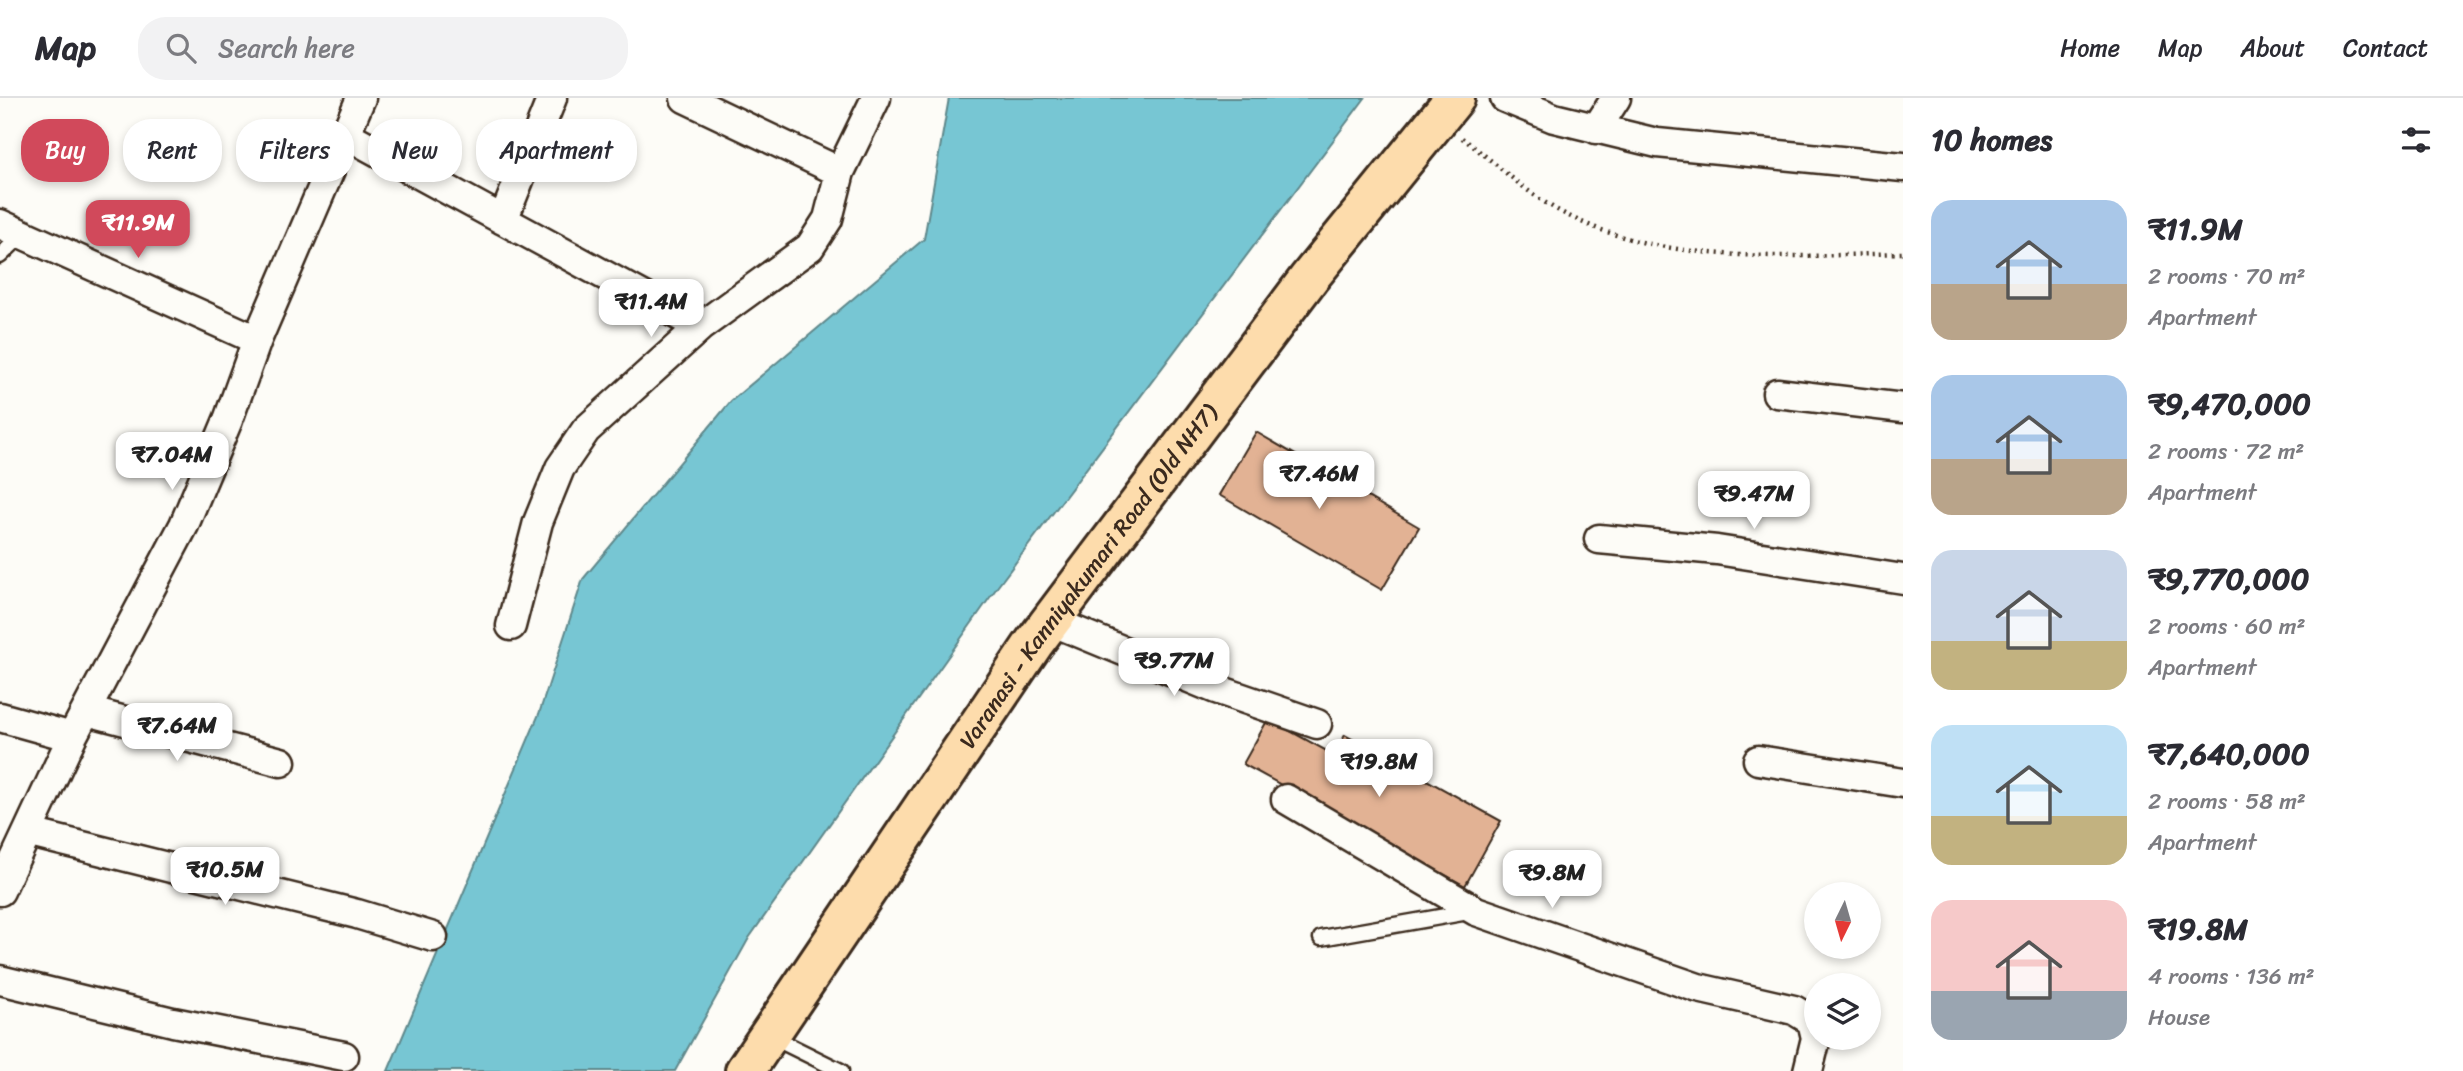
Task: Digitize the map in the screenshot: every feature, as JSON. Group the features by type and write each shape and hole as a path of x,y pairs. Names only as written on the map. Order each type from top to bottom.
{"main road":[{"name":"Varanasi - Kanniyakumari Road (Old NH7)","path":"745,1071 1051,621 1309,278 1446,108"}],"street":[{"path":"353,119 361,98"},
{"path":"503,220 552,98"},
{"path":"685,98 840,172"},
{"path":"511,626 538,522 560,468 586,430 701,327 810,247 828,219 840,172 876,98"},
{"path":"1505,98 1595,130 1657,143 1903,167"},
{"path":"1595,130 1616,98"},
{"path":"354,139 701,327"},
{"path":"0,891 5,862 30,833 72,737 184,525 257,340 326,182"},
{"path":"11,230 257,340"},
{"path":"1777,393 1903,408"},
{"path":"1599,540 1717,550 1903,579"},
{"path":"1051,621 1216,688 1317,724"},
{"path":"87,711 281,762"},
{"path":"0,717 72,737"},
{"path":"1758,760 1903,783"},
{"path":"1286,799 1476,911 1698,988 1794,1010 1812,1021 1816,1038 1808,1071"},
{"path":"30,833 357,914 433,937"},
{"path":"0,980 173,1021 344,1056"}],"lane":[{"path":"0,256 11,230"},
{"path":"1321,938 1476,911"},
{"path":"769,1036 841,1071"}],"path":[{"path":"1446,108 1535,196 1567,215 1607,230 1653,243 1712,252 1812,256 1903,253"}],"water":[{"path":"949,98 1365,98 998,586 749,938 675,1071 388,1071 539,714 583,579 731,401 924,239"}],"building":[{"path":"1256,432 1419,527 1382,590 1219,495"},
{"path":"1268,719 1334,755 1345,735 1501,821 1465,886 1243,764"}]}
